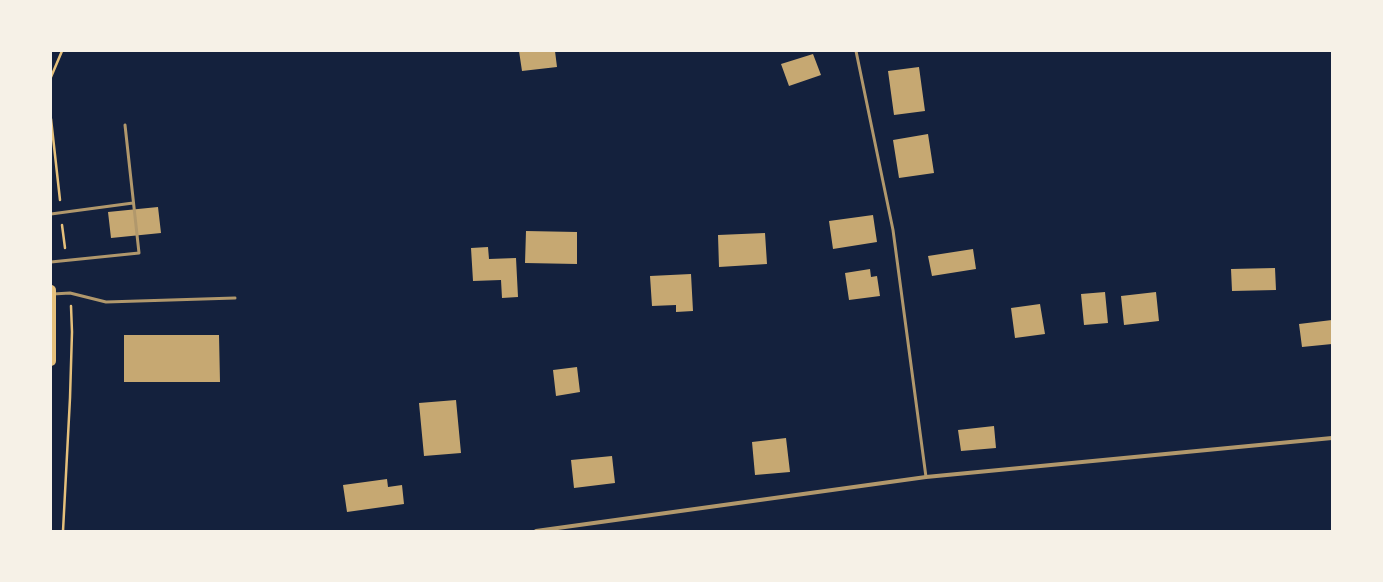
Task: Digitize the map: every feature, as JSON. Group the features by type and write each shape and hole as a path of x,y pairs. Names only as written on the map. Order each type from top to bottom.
{"main road":[{"path":"51,290 51,361"}],"street":[{"path":"536,531 926,477 1332,438"}],"lane":[{"path":"856,51 893,230 926,477"},
{"path":"51,262 139,253 125,126"},
{"path":"51,214 133,203"},
{"path":"51,294 70,293 106,302 235,298"}],"path":[{"path":"51,77 62,51"}],"building":[{"path":"519,51 555,51 557,67 522,71"},
{"path":"813,54 821,75 789,86 781,64"},
{"path":"919,67 925,111 894,115 888,71"},
{"path":"928,134 934,173 899,178 893,140"},
{"path":"158,207 161,233 111,238 108,212"},
{"path":"873,215 877,242 833,249 829,221"},
{"path":"526,231 577,232 577,264 525,263"},
{"path":"765,233 767,264 719,267 718,235"},
{"path":"488,247 489,259 516,258 518,297 502,298 501,280 473,281 471,248"},
{"path":"973,249 976,269 932,276 928,256"},
{"path":"1275,268 1276,290 1232,291 1231,269"},
{"path":"870,269 871,277 877,276 880,296 849,300 845,273"},
{"path":"691,274 693,311 676,312 676,305 652,306 650,276"},
{"path":"1105,292 1108,323 1084,325 1081,294"},
{"path":"1156,292 1159,321 1124,325 1121,296"},
{"path":"1040,304 1045,334 1015,338 1011,308"},
{"path":"1332,320 1332,344 1302,347 1299,324"},
{"path":"124,335 219,335 220,382 124,382"},
{"path":"577,367 580,392 556,396 553,370"},
{"path":"456,400 461,453 424,456 419,403"},
{"path":"994,426 996,448 961,451 958,430"},
{"path":"786,438 790,472 755,475 752,442"},
{"path":"612,456 615,483 574,488 571,460"},
{"path":"387,479 388,487 402,485 404,504 347,512 343,485"}]}
